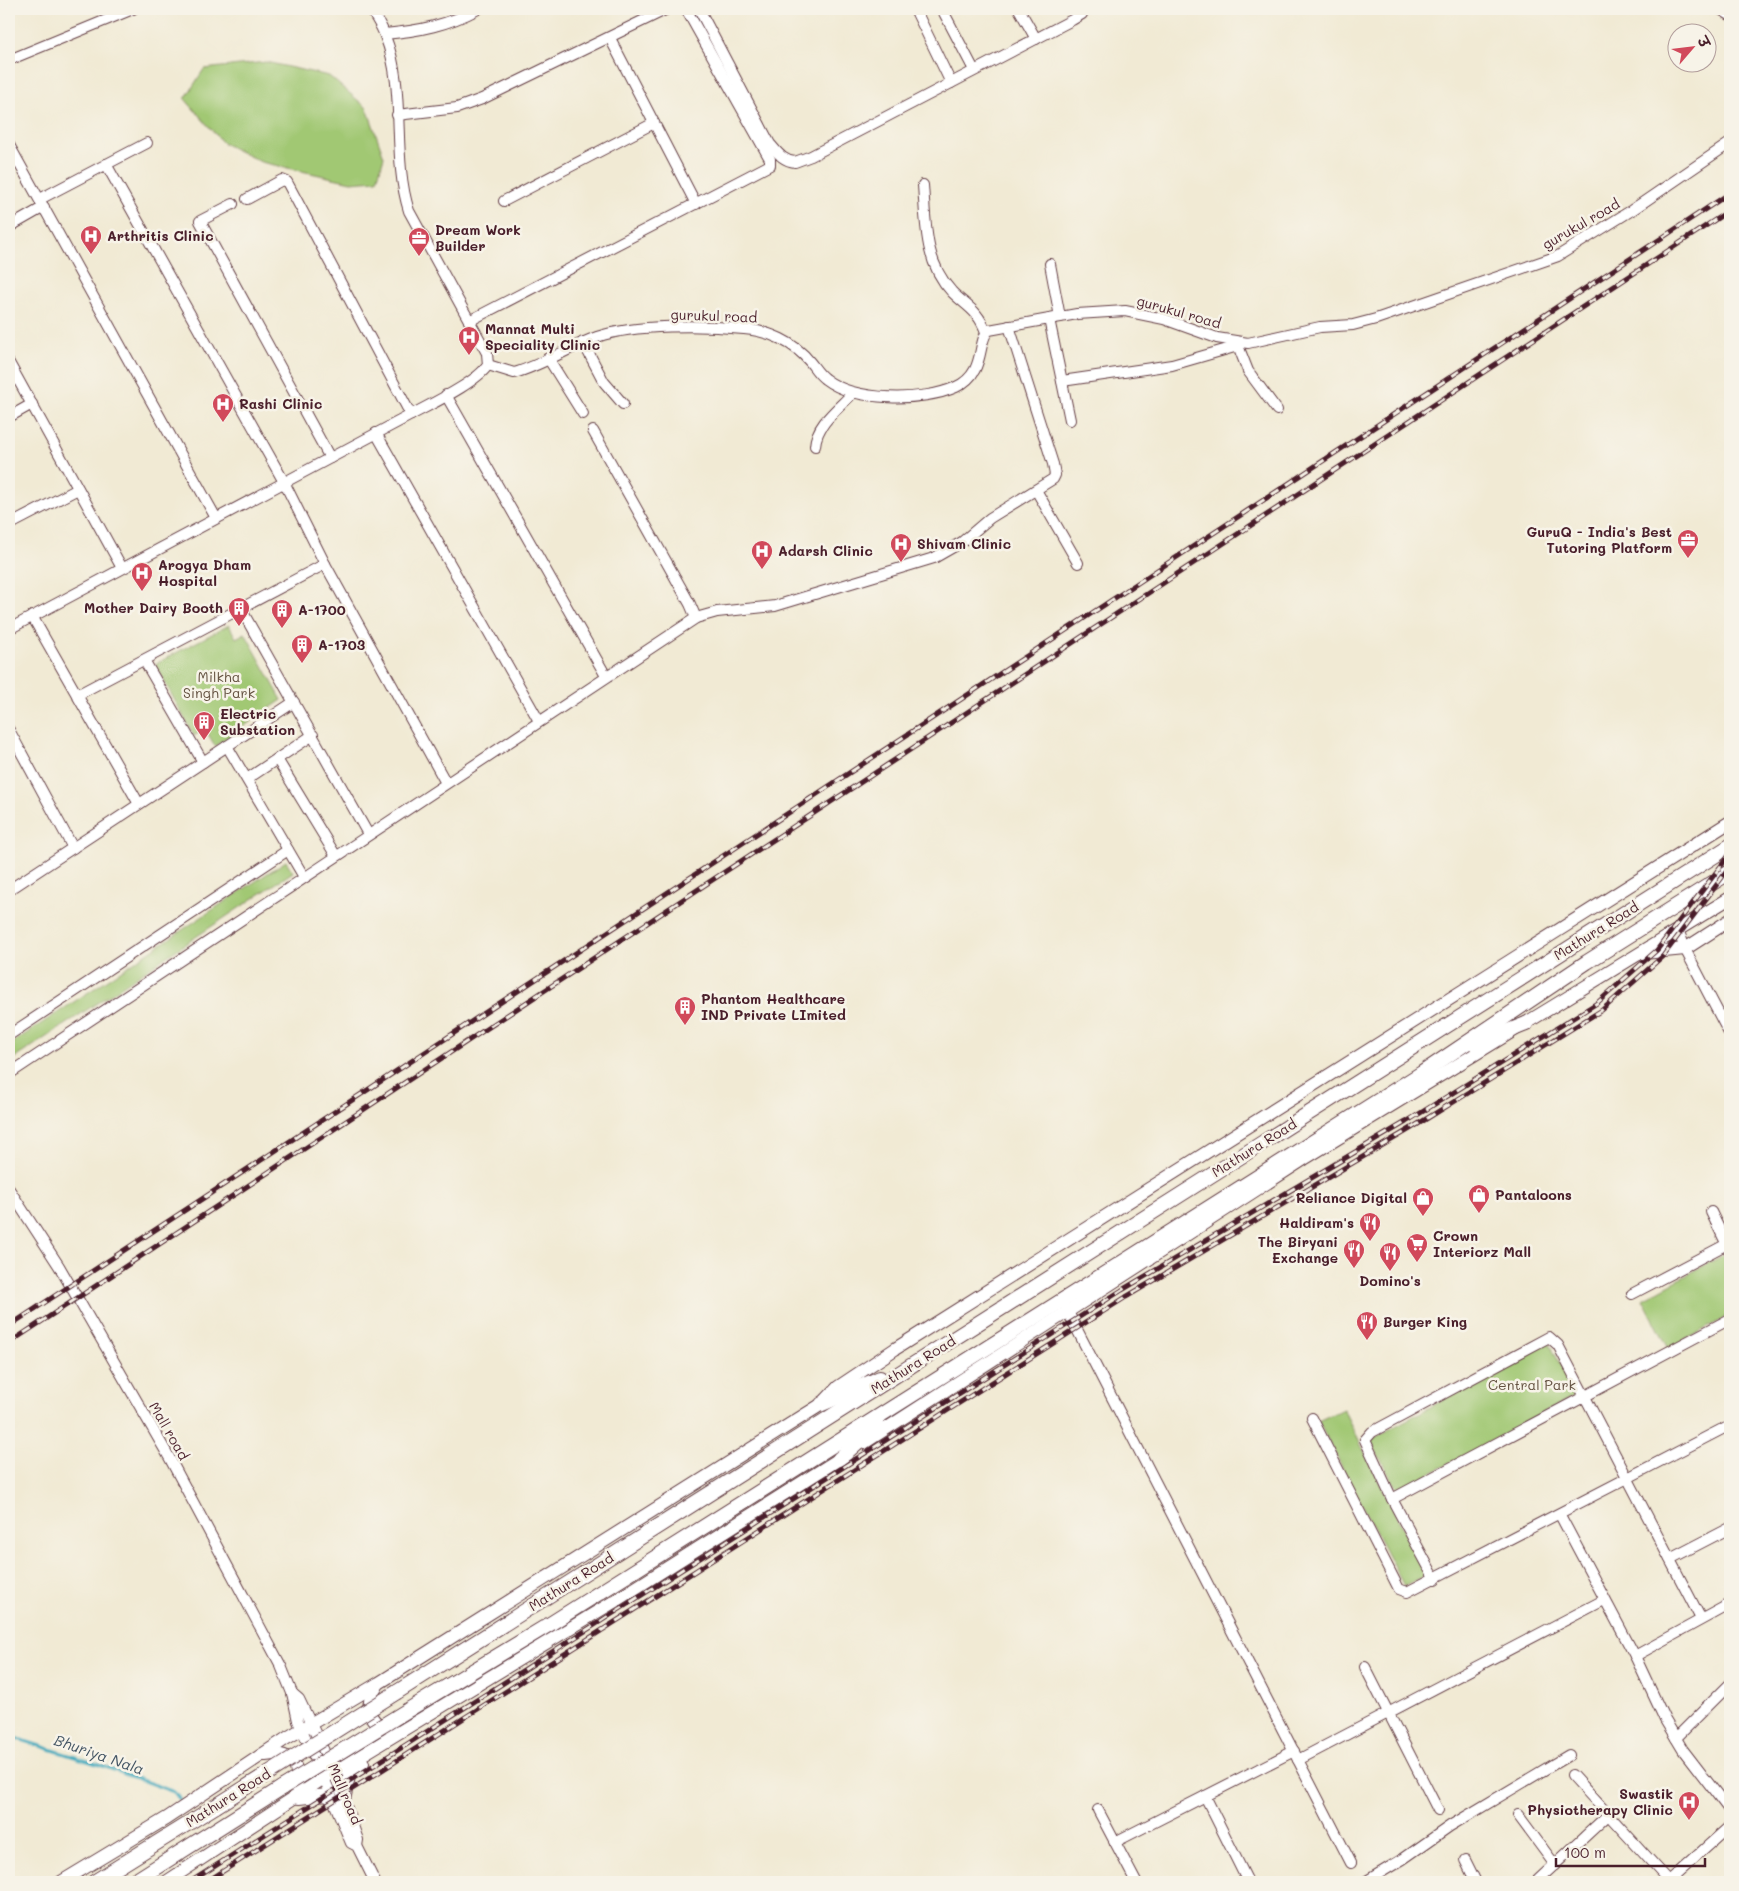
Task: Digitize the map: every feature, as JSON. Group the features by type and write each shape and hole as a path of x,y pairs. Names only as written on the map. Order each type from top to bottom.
{"highway":[{"name":"Mathura Road","path":"94,1882 1730,846"},
{"name":"Mathura Road","path":"133,1882 282,1787 550,1624 1453,1052 1588,962 1730,872"},
{"path":"1453,1052 1526,1024"},
{"path":"822,1404 911,1366"},
{"path":"839,1459 903,1400"}],"main road":[{"path":"306,1724 379,1683 822,1404 838,1387 895,1349 1730,822"},
{"path":"166,1882 329,1775 615,1601 839,1459 1312,1154 1730,898"},
{"path":"1639,953 1685,949 1730,920"},
{"path":"61,1882 209,1791 441,1635 516,1597"},
{"path":"285,1804 304,1796 315,1795 327,1795 339,1801 350,1772 456,1705 480,1682"},
{"path":"379,1683 370,1696 368,1705 372,1716 377,1723 388,1728 409,1725"},
{"path":"262,1755 276,1753 286,1755 295,1764 297,1785 285,1804"}],"street":[{"path":"9,60 132,9"},
{"path":"9,629 411,415 483,371 488,365 487,353 409,210 403,188 394,68 385,34 370,9"},
{"path":"385,34 412,32 442,25 478,9"},
{"path":"397,115 458,108 470,104 667,9"},
{"path":"469,321 768,166 770,161 686,9"},
{"path":"699,9 770,144 780,156 788,161 795,162 811,156 1036,39 1077,17 1084,9"},
{"path":"915,9 951,82"},
{"path":"942,9 974,70"},
{"path":"1019,9 1036,39"},
{"path":"1720,9 1730,15"},
{"path":"610,38 696,204"},
{"path":"504,201 654,123"},
{"path":"9,227 42,203 106,164 146,143"},
{"name":"gurukul road","path":"488,365 514,373 583,342 607,334 632,330 716,328 762,332 798,349 826,380 853,393 880,397 904,396 941,392 964,383 977,366 986,332 1009,326 1097,311 1145,314 1238,344 1320,327 1363,323 1558,256 1632,210 1730,143"},
{"path":"9,145 216,518"},
{"path":"106,164 284,482 325,564 446,783"},
{"path":"247,199 282,180 287,182 411,415"},
{"path":"923,186 930,256 951,291 979,315 986,332"},
{"path":"233,204 200,221 330,458"},
{"path":"1050,264 1062,382 1070,420"},
{"path":"9,1074 696,618 716,612 759,609 782,604 934,558 962,542 990,518 1053,479 1055,475 1053,464 1009,326"},
{"path":"583,342 604,382 623,404"},
{"path":"1062,382 1172,365 1238,344 1252,378 1278,410"},
{"path":"548,358 583,414"},
{"path":"9,363 122,568"},
{"path":"815,446 818,432 824,423 853,393"},
{"path":"446,395 606,676"},
{"path":"9,417 32,404"},
{"path":"593,431 696,618"},
{"path":"376,433 539,721"},
{"path":"9,526 78,489"},
{"path":"1036,490 1078,563"},
{"path":"77,695 325,564"},
{"path":"241,608 368,834"},
{"path":"32,616 139,804"},
{"path":"144,660 203,762"},
{"path":"9,890 294,702"},
{"path":"9,730 73,848"},
{"path":"247,779 312,735"},
{"path":"227,746 304,877"},
{"path":"277,759 336,856"},
{"path":"9,1035 288,850"},
{"path":"1678,929 1685,949 1730,1035"},
{"name":"Mall road","path":"9,1189 59,1266 169,1457 281,1666 292,1693 292,1702 306,1724 358,1840 357,1846 375,1882"},
{"path":"1632,1294 1728,1248 1710,1212"},
{"path":"1068,1310 1351,1863"},
{"path":"1392,1499 1730,1320"},
{"path":"1434,1580 1365,1444 1367,1437 1549,1337 1556,1341 1701,1619"},
{"path":"1312,1418 1402,1592 1412,1591 1434,1580 1730,1425"},
{"path":"1560,1515 1676,1738 1730,1811"},
{"path":"1670,1559 1730,1528"},
{"path":"1115,1842 1205,1796 1388,1712 1604,1600"},
{"path":"1635,1656 1730,1604"},
{"path":"1365,1667 1438,1810"},
{"path":"1676,1738 1730,1684"},
{"path":"1365,1882 1403,1860 1450,1826 1569,1755"},
{"path":"1572,1775 1669,1882 1730,1826"},
{"path":"1205,1796 1248,1882"},
{"path":"1098,1810 1136,1882"},
{"path":"1518,1815 1555,1865"},
{"path":"1536,1882 1608,1815"},
{"path":"1465,1860 1476,1882"}],"green space":[{"path":"266,62 329,76 367,108 384,157 377,180 351,182 261,162 223,143 185,99 204,69"},
{"name":"Milkha Singh Park","path":"229,625 236,638 245,633 282,700 215,746 205,729 194,736 155,664"},
{"path":"286,861 293,872 9,1062 9,1045"},
{"path":"1727,1253 1730,1260 1730,1315 1669,1349 1643,1299"},
{"name":"Central Park","path":"1549,1342 1577,1395 1398,1491 1370,1440"},
{"path":"1343,1409 1426,1575 1404,1586 1318,1421"}],"waterway":[{"name":"Bhuriya Nala","path":"9,1736 100,1765 174,1792 180,1800"}],"railway":[{"path":"9,1326 1730,193"},
{"path":"9,1343 1730,210"},
{"path":"190,1882 1122,1290 1406,1122 1597,1003 1657,950 1730,854"},
{"path":"206,1882 1126,1297 1410,1129 1602,1010 1663,956 1730,867"}],"place":[{"name":"Arthritis Clinic","path":"91,255"},
{"name":"Dream Work Builder","path":"419,257"},
{"name":"Mannat Multi Speciality Clinic","path":"469,356"},
{"name":"Rashi Clinic","path":"223,423"},
{"name":"GuruQ - India's Best Tutoring Platform","path":"1688,559"},
{"name":"Shivam Clinic","path":"901,563"},
{"name":"Adarsh Clinic","path":"762,570"},
{"name":"Arogya Dham Hospital","path":"142,592"},
{"name":"Mother Dairy Booth","path":"239,627"},
{"name":"A-1700","path":"282,629"},
{"name":"A-1703","path":"302,664"},
{"name":"Electric Substation","path":"204,741"},
{"name":"Phantom Healthcare IND Private LImited","path":"685,1026"},
{"name":"Pantaloons","path":"1479,1214"},
{"name":"Reliance Digital","path":"1423,1217"},
{"name":"Haldiram's","path":"1370,1242"},
{"name":"Crown Interiorz Mall","path":"1417,1263"},
{"name":"The Biryani Exchange","path":"1354,1269"},
{"name":"Domino's","path":"1390,1272"},
{"name":"Burger King","path":"1367,1341"},
{"name":"Swastik Physiotherapy Clinic","path":"1689,1821"}]}
